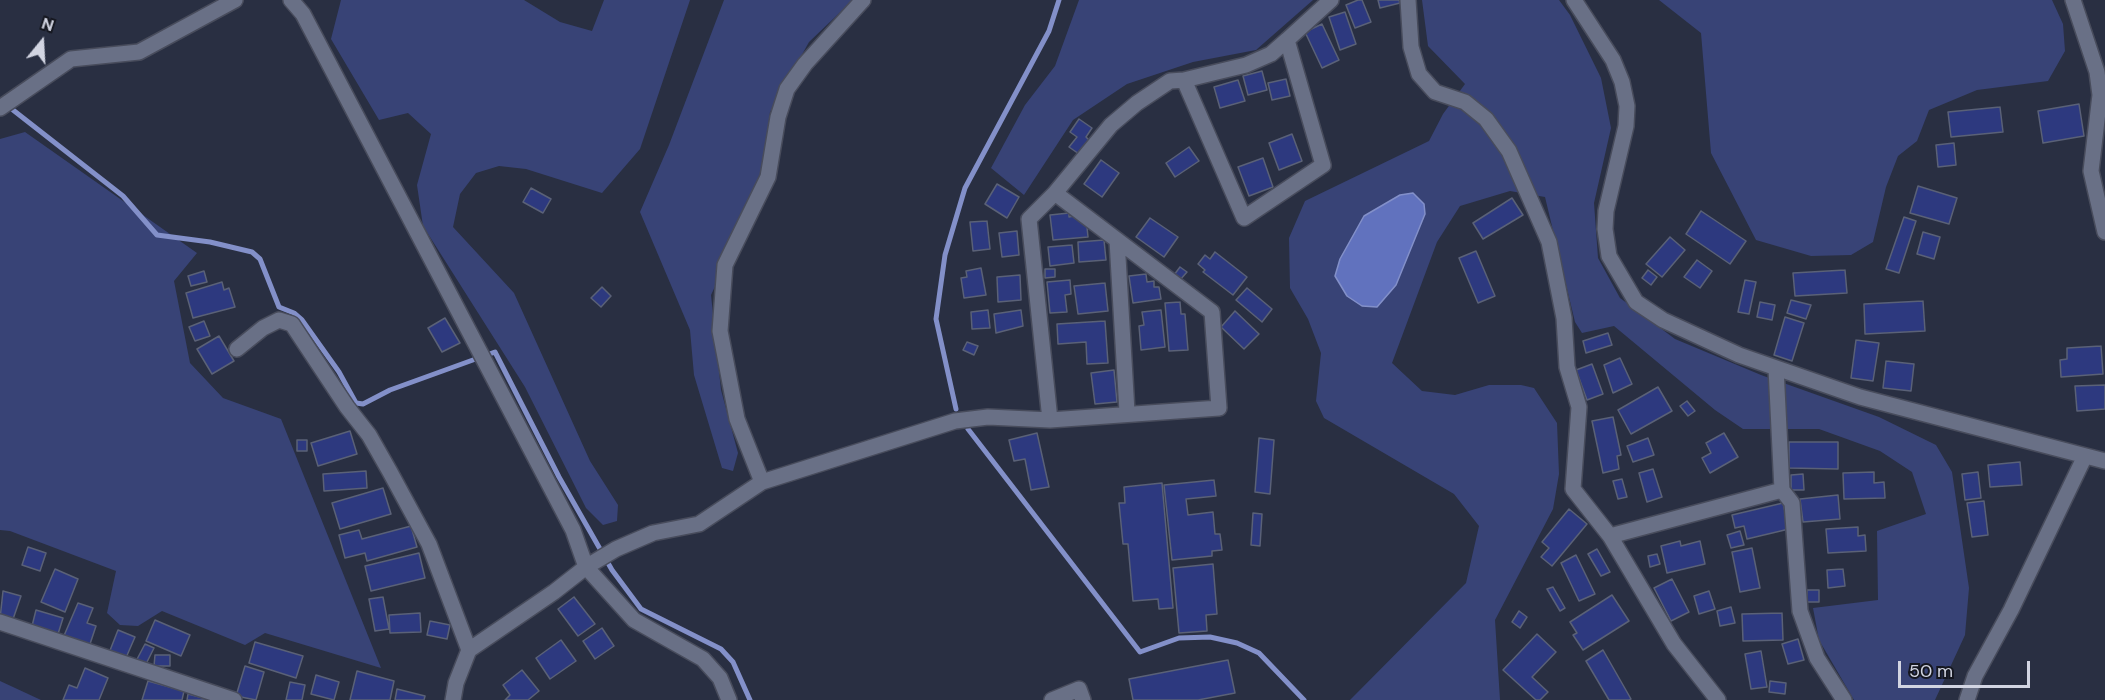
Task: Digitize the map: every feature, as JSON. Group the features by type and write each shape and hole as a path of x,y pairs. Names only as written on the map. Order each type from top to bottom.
{"street":[{"path":"0,108 70,59 139,52 235,0"},
{"path":"291,0 303,14 592,563 634,620 703,659 720,678 729,700"},
{"path":"762,482 737,420 720,331 725,265 768,177 778,117 787,89 805,64 863,0"},
{"path":"1050,420 1029,219 1055,193 1112,124 1137,103 1170,81 1184,80 1246,65 1271,54 1331,0"},
{"path":"1408,0 1412,46 1419,74 1435,92 1465,102 1486,119 1509,151 1549,242 1563,306 1567,367 1579,408 1573,489 1610,536 1674,644 1718,700"},
{"path":"1574,0 1613,60 1622,82 1627,106 1626,126 1606,220 1609,256 1636,303 1663,320 1738,354 1860,397 2105,461"},
{"path":"2073,0 2097,72 2100,95 2091,171 2105,232"},
{"path":"1184,80 1244,218 1323,165 1287,40"},
{"path":"453,700 456,683 469,650 592,563 616,549 653,533 699,524 762,482 955,421 988,417 1050,420 1127,412 1219,408 1212,312 1055,193"},
{"path":"1116,240 1127,412"},
{"path":"237,349 263,328 279,320 292,324 347,407 369,435 390,472 429,544 469,650"},
{"path":"1776,368 1782,490 1792,503 1800,611 1817,658 1844,700"},
{"path":"1967,700 1975,676 2011,610 2085,456"},
{"path":"1610,536 1782,490"},
{"path":"0,622 234,700"},
{"path":"1052,700 1079,689 1083,700"}],"shaded area":[{"path":"341,0 524,0 560,22 592,31 604,0 690,0 640,149 602,193 526,169 499,166 476,173 460,194 453,227 514,293 590,461 618,505 617,521 603,525 586,508 525,387 423,226 417,185 431,134 408,113 379,120 331,39"},
{"path":"724,0 853,0 809,42 770,112 761,188 711,295 721,390 738,453 733,471 722,468 694,375 690,330 640,212 669,145"},
{"path":"1079,0 1313,0 1256,50 1193,62 1127,84 1073,120 1024,195 991,168 1025,105 1055,66"},
{"path":"1422,0 1559,0 1570,15 1601,78 1611,128 1594,203 1598,258 1620,298 1675,339 1761,375 1879,417 1936,445 1952,472 1969,588 1965,635 1935,700 1854,700 1819,640 1813,608 1878,600 1877,531 1926,514 1912,472 1880,451 1819,429 1743,429 1715,410 1614,326 1582,333 1575,322 1545,197 1510,191 1460,206 1437,242 1392,363 1422,391 1455,395 1489,385 1521,385 1534,388 1557,423 1559,474 1553,509 1495,620 1500,700 1350,700 1466,583 1479,526 1454,494 1324,418 1316,401 1321,353 1308,319 1290,288 1289,238 1305,201 1429,141 1443,114 1465,84 1428,46"},
{"path":"1659,0 2052,0 2063,24 2065,51 2048,81 1977,90 1929,110 1917,141 1898,156 1886,187 1873,242 1851,255 1811,256 1756,240 1711,153 1701,33"},
{"path":"25,132 197,253 174,281 190,363 223,398 281,419 381,668 265,633 245,645 162,611 138,626 120,625 107,613 116,571 10,531 0,530 0,139"},
{"path":"1413,193 1424,204 1425,214 1396,285 1377,307 1362,306 1347,296 1335,276 1340,259 1364,216 1400,195"},
{"path":"0,681 41,700 0,700"}],"building":[{"path":"1362,0 1371,22 1355,28 1346,5"},
{"path":"1378,0 1399,0 1400,3 1380,8"},
{"path":"1345,12 1356,44 1340,50 1329,17"},
{"path":"1322,24 1339,60 1322,68 1305,32"},
{"path":"1262,71 1267,90 1248,95 1243,76"},
{"path":"1286,79 1290,96 1272,100 1268,83"},
{"path":"1238,80 1245,101 1220,108 1214,87"},
{"path":"2079,104 2084,136 2043,143 2038,111"},
{"path":"2000,107 2003,132 1951,137 1948,112"},
{"path":"1079,119 1092,128 1086,137 1089,140 1079,154 1069,147 1077,137 1070,132"},
{"path":"1292,134 1302,161 1279,170 1269,143"},
{"path":"1954,143 1956,165 1938,167 1936,145"},
{"path":"1189,147 1199,161 1175,177 1166,163"},
{"path":"1263,158 1273,187 1249,196 1238,167"},
{"path":"1101,160 1119,173 1102,197 1084,184"},
{"path":"997,184 1019,197 1007,218 985,204"},
{"path":"1918,186 1957,198 1949,224 1910,213"},
{"path":"531,188 551,199 543,213 523,202"},
{"path":"1512,198 1523,215 1483,239 1473,223"},
{"path":"1701,211 1746,241 1730,264 1686,234"},
{"path":"1069,213 1069,217 1074,216 1087,227 1088,237 1053,240 1050,215"},
{"path":"1904,217 1916,221 1899,273 1886,269"},
{"path":"1150,218 1178,237 1164,257 1136,237"},
{"path":"987,221 990,249 973,251 970,222"},
{"path":"1017,231 1019,255 1002,257 999,233"},
{"path":"1923,232 1940,237 1934,259 1917,254"},
{"path":"1670,237 1685,250 1662,277 1646,264"},
{"path":"1104,240 1106,260 1079,262 1078,242"},
{"path":"1072,245 1074,263 1050,266 1048,247"},
{"path":"1476,251 1495,296 1478,303 1459,258"},
{"path":"1215,252 1247,277 1233,295 1203,272 1205,270 1198,264 1205,255 1210,259"},
{"path":"1697,260 1712,271 1700,288 1684,277"},
{"path":"1180,267 1187,272 1180,280 1174,275"},
{"path":"981,268 986,295 964,298 961,278 967,277 966,271"},
{"path":"1045,269 1055,269 1055,277 1045,278"},
{"path":"1648,270 1657,277 1651,285 1642,278"},
{"path":"1845,270 1847,293 1795,296 1793,273"},
{"path":"204,271 207,282 191,286 188,276"},
{"path":"1146,274 1147,282 1154,281 1154,287 1159,287 1161,299 1133,303 1129,276"},
{"path":"1020,275 1021,300 998,302 997,277"},
{"path":"1070,280 1071,294 1065,295 1067,312 1050,313 1047,282"},
{"path":"1745,280 1756,282 1749,314 1738,312"},
{"path":"222,282 224,290 229,288 235,307 193,318 186,293"},
{"path":"1105,283 1108,311 1078,314 1074,286"},
{"path":"602,287 611,296 601,307 591,298"},
{"path":"1247,288 1272,309 1262,322 1236,300"},
{"path":"1791,300 1811,305 1806,319 1787,313"},
{"path":"1923,301 1925,331 1865,334 1864,304"},
{"path":"1180,302 1181,314 1185,314 1188,350 1169,351 1165,303"},
{"path":"1760,302 1775,305 1772,320 1757,317"},
{"path":"988,310 990,328 972,329 971,312"},
{"path":"1021,310 1023,326 996,333 994,314"},
{"path":"1161,310 1165,347 1141,350 1139,326 1144,325 1142,312"},
{"path":"1235,311 1259,334 1244,349 1221,327"},
{"path":"1785,317 1804,323 1792,361 1774,355"},
{"path":"445,318 460,343 442,352 428,328"},
{"path":"204,321 210,336 195,341 189,327"},
{"path":"1105,321 1108,363 1087,364 1086,342 1058,344 1057,324"},
{"path":"1608,333 1612,345 1586,353 1583,341"},
{"path":"219,336 234,361 212,374 197,349"},
{"path":"1856,340 1879,343 1873,381 1851,378"},
{"path":"967,342 978,346 974,355 963,350"},
{"path":"2101,346 2103,374 2061,377 2060,360 2067,359 2067,348"},
{"path":"1620,358 1632,384 1613,393 1604,365"},
{"path":"1886,361 1914,364 1911,391 1883,388"},
{"path":"1592,364 1603,394 1587,400 1576,370"},
{"path":"1114,370 1117,402 1095,404 1091,373"},
{"path":"2105,385 2105,409 2077,411 2075,386"},
{"path":"1658,387 1672,411 1631,434 1618,410"},
{"path":"1687,401 1695,411 1688,416 1680,406"},
{"path":"1613,417 1621,455 1617,456 1619,469 1603,473 1592,421"},
{"path":"350,431 357,454 318,466 311,443"},
{"path":"1037,433 1049,487 1031,490 1025,459 1014,461 1009,440"},
{"path":"1724,433 1738,457 1710,473 1702,458 1711,453 1706,443"},
{"path":"1259,438 1274,440 1270,494 1255,492"},
{"path":"1648,438 1654,455 1633,462 1627,446"},
{"path":"297,440 307,440 307,451 297,451"},
{"path":"1789,442 1838,442 1838,469 1789,468"},
{"path":"2020,462 2022,485 1990,487 1988,465"},
{"path":"1653,469 1662,497 1647,502 1639,473"},
{"path":"366,471 367,488 324,491 323,474"},
{"path":"1874,472 1874,483 1884,482 1885,498 1844,499 1843,473"},
{"path":"1978,472 1981,498 1965,500 1962,474"},
{"path":"1803,474 1804,490 1791,490 1791,475"},
{"path":"1622,479 1627,497 1618,499 1613,481"},
{"path":"1214,480 1216,496 1186,499 1188,515 1213,512 1215,534 1220,534 1222,550 1212,551 1212,556 1172,560 1164,485"},
{"path":"1162,483 1173,608 1159,609 1158,599 1133,601 1128,544 1123,544 1119,503 1125,503 1124,487"},
{"path":"383,488 391,514 340,529 332,503"},
{"path":"1838,495 1840,519 1803,522 1800,499"},
{"path":"1984,501 1988,535 1972,537 1967,503"},
{"path":"1783,503 1789,529 1747,539 1744,526 1735,528 1732,515"},
{"path":"1569,509 1587,524 1552,566 1541,557 1549,548 1542,542"},
{"path":"1253,513 1262,514 1260,546 1251,545"},
{"path":"411,526 417,547 367,561 365,553 345,558 339,535 359,530 362,539"},
{"path":"1858,527 1858,536 1865,535 1866,551 1828,553 1826,529"},
{"path":"1740,531 1744,545 1731,548 1727,535"},
{"path":"1680,541 1681,546 1700,541 1705,564 1667,573 1661,546"},
{"path":"28,547 46,553 40,571 22,565"},
{"path":"1752,548 1760,588 1740,592 1732,552"},
{"path":"1597,549 1610,572 1601,576 1588,554"},
{"path":"419,553 425,578 371,591 365,566"},
{"path":"1657,554 1660,564 1650,567 1648,556"},
{"path":"1576,555 1595,594 1579,601 1561,563"},
{"path":"1213,564 1217,614 1206,615 1207,631 1179,633 1173,568"},
{"path":"55,569 78,579 65,612 41,602"},
{"path":"1843,569 1845,586 1828,588 1827,570"},
{"path":"1672,579 1689,612 1671,621 1654,588"},
{"path":"1553,587 1565,608 1560,611 1547,589"},
{"path":"1807,590 1819,590 1819,602 1807,602"},
{"path":"3,591 21,596 12,622 0,619"},
{"path":"1709,591 1715,609 1699,614 1694,596"},
{"path":"1612,595 1629,621 1583,650 1573,635 1577,633 1570,622"},
{"path":"383,597 389,629 375,631 369,599"},
{"path":"574,597 595,624 578,636 558,609"},
{"path":"78,603 93,608 87,623 96,626 89,647 63,638"},
{"path":"1731,607 1735,623 1720,626 1717,611"},
{"path":"36,610 63,618 58,634 32,626"},
{"path":"1519,611 1527,617 1520,628 1512,622"},
{"path":"420,613 421,632 390,633 389,615"},
{"path":"1782,613 1783,640 1743,641 1742,614"},
{"path":"155,620 190,635 181,656 146,641"},
{"path":"430,621 450,625 447,639 427,635"},
{"path":"602,628 614,646 595,659 583,641"},
{"path":"118,630 135,637 125,660 109,653"},
{"path":"1537,634 1556,652 1532,677 1548,692 1540,700 1536,700 1503,670"},
{"path":"1798,639 1804,660 1788,664 1782,644"},
{"path":"561,640 576,661 550,679 536,658"},
{"path":"255,642 303,656 296,678 249,663"},
{"path":"145,644 154,648 144,668 135,663"},
{"path":"1603,650 1631,699 1609,700 1586,661"},
{"path":"1761,651 1767,687 1751,689 1745,654"},
{"path":"155,655 170,655 170,666 154,666"},
{"path":"1228,660 1235,693 1198,700 1133,700 1129,679"},
{"path":"245,666 264,672 256,700 236,696"},
{"path":"85,668 108,678 99,700 63,700 69,685 77,688"},
{"path":"522,670 539,691 528,700 505,700 510,695 503,685"},
{"path":"357,671 394,681 390,700 350,700"},
{"path":"316,675 339,682 334,700 311,694"},
{"path":"148,681 184,691 182,700 142,700"},
{"path":"1770,681 1786,683 1785,694 1769,692"},
{"path":"290,682 305,685 302,700 286,700"},
{"path":"397,689 425,696 424,700 395,700"},
{"path":"188,694 211,700 187,700"}],"waterway":[{"path":"956,409 936,319 945,255 965,188 1049,31 1059,0"},
{"path":"13,110 123,196 157,235 210,242 252,252 260,259 279,307 294,313 302,320 339,372 356,403 363,404 390,390 495,352 559,477 612,570 641,609 721,649 733,662 750,700"},
{"path":"968,429 1140,652 1179,638 1210,637 1237,643 1259,653 1304,700"}]}
